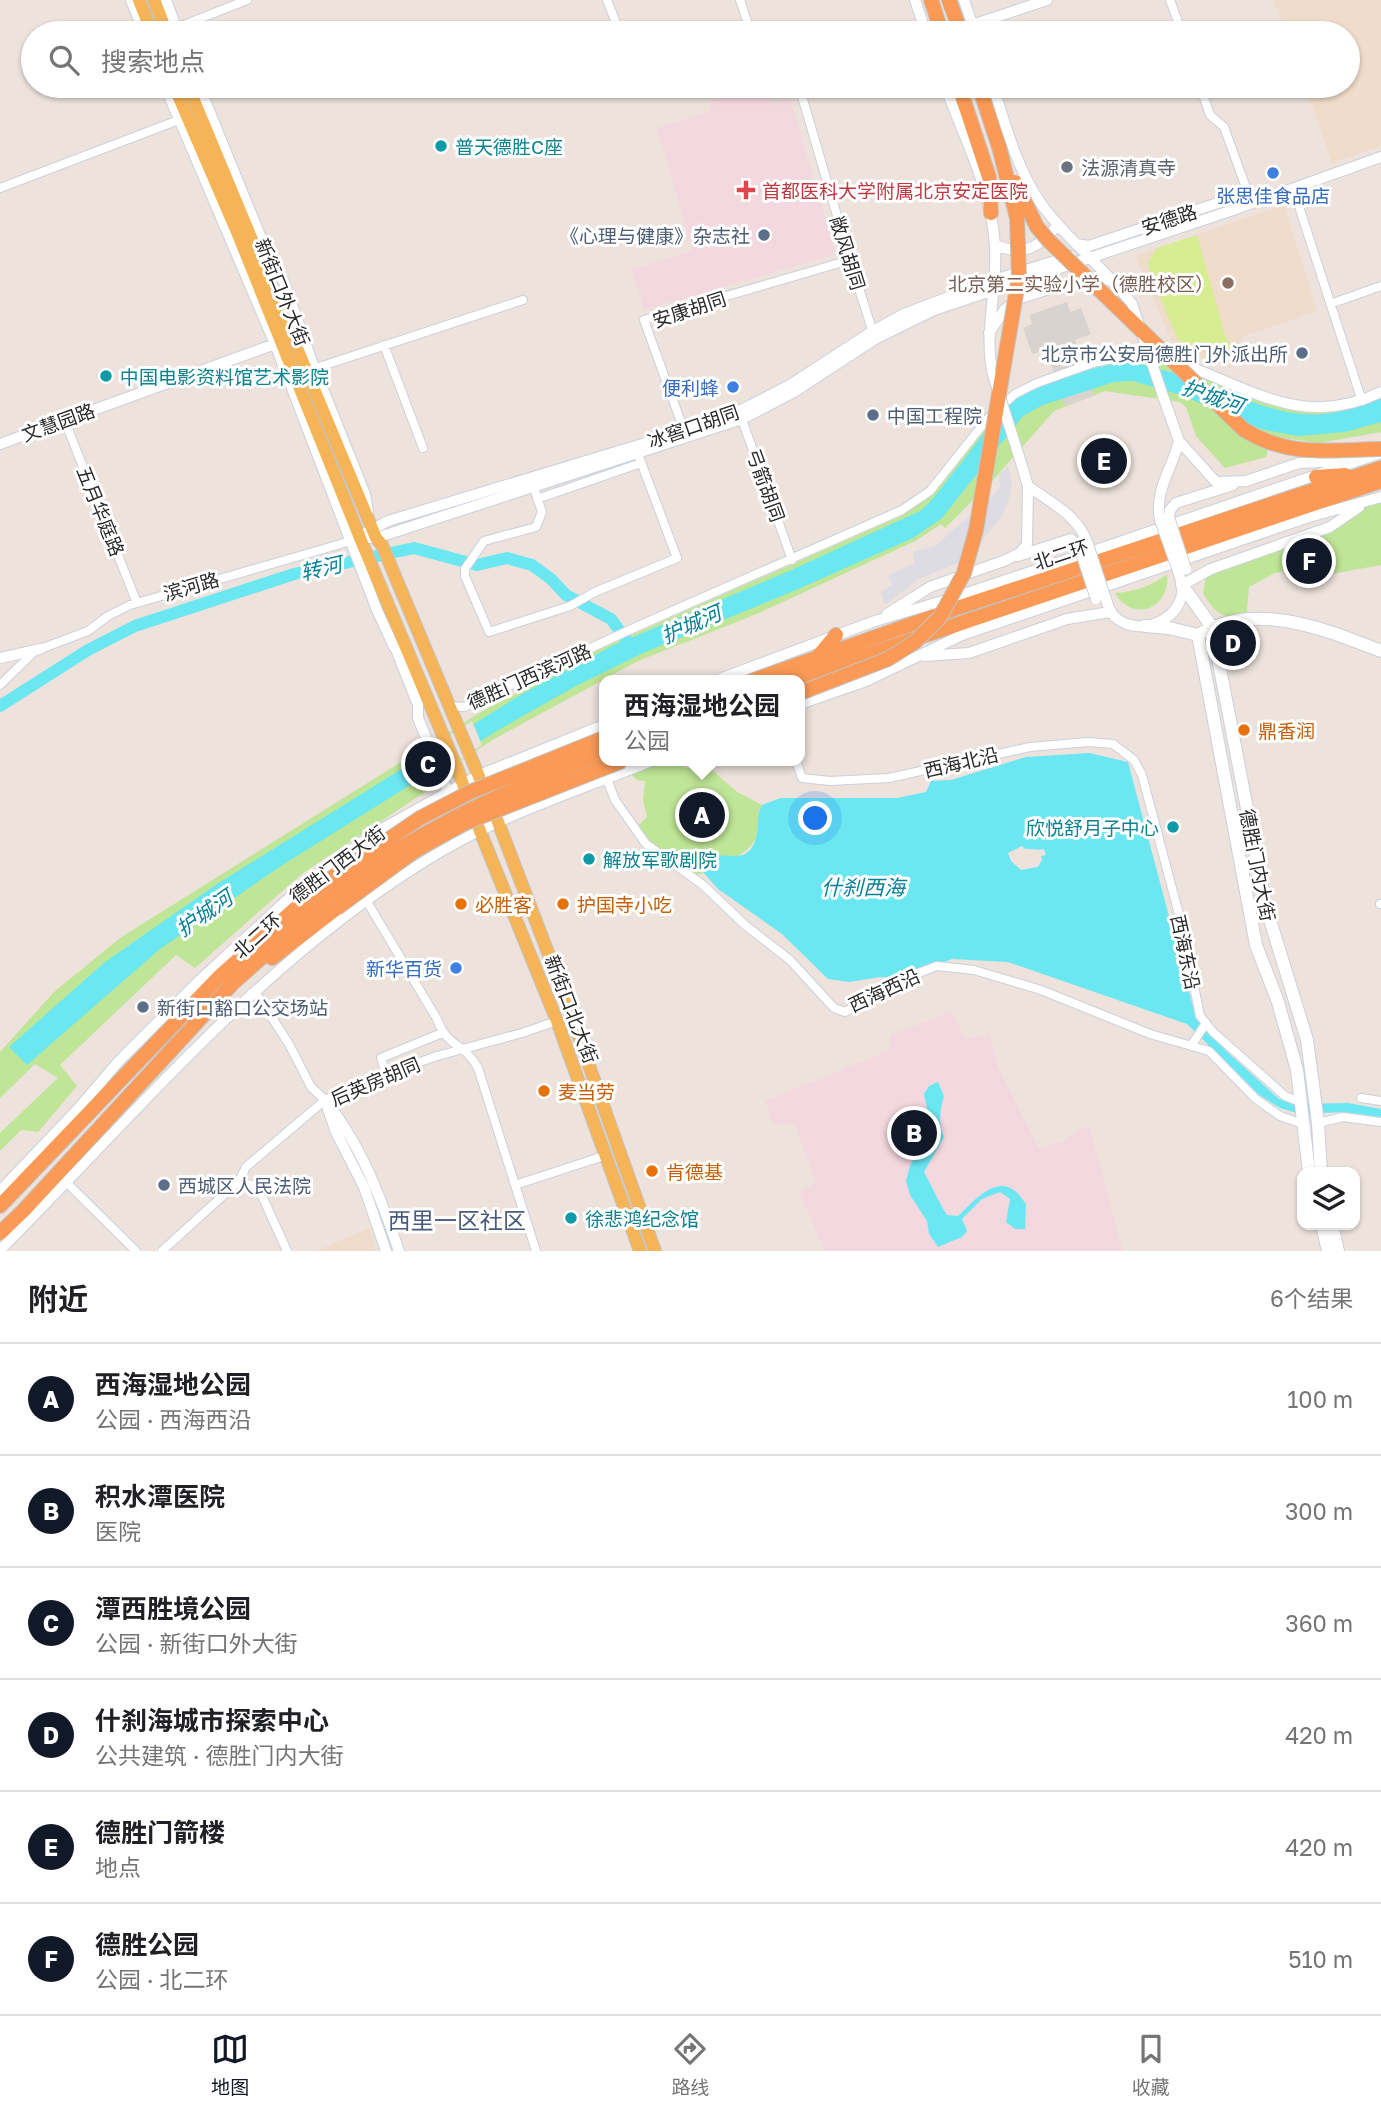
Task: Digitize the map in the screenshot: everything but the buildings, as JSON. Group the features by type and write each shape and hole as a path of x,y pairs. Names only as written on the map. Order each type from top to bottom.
{"highway":[{"path":"931,0 938,21"},
{"path":"949,0 963,21"},
{"path":"963,98 989,177 991,213"},
{"path":"805,683 888,659 915,642 940,617 964,573 976,530 1019,276 1017,218 999,146 983,98"},
{"path":"999,146 1029,211 1049,241 1243,429 1274,446 1295,450 1381,451"},
{"path":"1316,477 1362,467"},
{"name":"北二环","path":"768,675 1362,467 1381,468"},
{"name":"北二环","path":"805,683 1381,481"},
{"path":"817,658 836,635"},
{"path":"805,684 833,678"},
{"name":"北二环","path":"3,1241 24,1210 233,983 275,956 331,895 420,818 599,732"},
{"name":"北二环","path":"0,1206 219,977 375,862 446,821 516,787 599,753"},
{"path":"331,895 465,823 625,766"}],"main road":[{"path":"139,0 147,21"},
{"path":"154,0 164,21"},
{"name":"新街口外大街","path":"177,98 183,119 306,401 357,545 416,670 463,783"},
{"name":"新街口外大街","path":"193,98 310,370 376,537 477,776"},
{"path":"205,127 209,110"},
{"path":"306,401 308,431"},
{"path":"1182,585 1212,627"},
{"path":"1145,626 1170,628 1198,635 1212,627 1246,620 1294,621 1381,650"},
{"name":"德胜门内大街","path":"1212,627 1266,907 1307,1040 1309,1101"},
{"name":"德胜门内大街","path":"1198,635 1256,944 1278,1002 1293,1027 1308,1072 1309,1101"},
{"name":"新街口北大街","path":"477,776 498,822 560,984 655,1251"},
{"name":"新街口北大街","path":"463,783 557,1021 639,1251"},
{"path":"1309,1101 1311,1167"},
{"path":"1311,1124 1320,1167"},
{"path":"1323,1230 1328,1251"},
{"path":"1333,1230 1338,1251"}],"street":[{"path":"131,0 139,21"},
{"path":"166,0 169,21"},
{"path":"196,21 247,0"},
{"path":"607,0 615,21"},
{"path":"740,0 747,21"},
{"path":"915,0 922,21"},
{"path":"964,0 968,21"},
{"path":"992,21 1046,0"},
{"path":"1170,0 1178,21"},
{"name":"新街口外大街","path":"172,98 183,119 308,431 357,545"},
{"name":"新街口外大街","path":"204,98 263,243 284,282 310,370"},
{"name":"敞风胡同","path":"802,98 874,335"},
{"path":"949,98 991,213 995,245 989,358 1028,486 1027,544 1020,553 1006,560"},
{"path":"997,98 1029,185 1058,225 1117,283 1132,304 1179,441 1216,482 1246,481"},
{"path":"1204,98 1210,115 1224,127 1248,193 1260,200"},
{"path":"0,188 183,119"},
{"name":"安德路","path":"994,285 1091,258 1381,157"},
{"path":"1293,188 1362,401"},
{"name":"安德路","path":"1076,244 1089,246 1248,193"},
{"path":"995,245 1016,251 1036,247 1058,225"},
{"name":"安康胡同","path":"686,435 644,320 850,261"},
{"path":"989,334 1005,309 1021,298 1077,280 1096,277 1117,283"},
{"name":"冰窖口胡同","path":"376,537 741,415 794,392 874,335 994,285"},
{"path":"1331,304 1381,286"},
{"path":"310,370 523,300"},
{"name":"文慧园路","path":"0,444 275,344"},
{"path":"384,345 423,448"},
{"path":"1099,361 1130,354 1173,360 1254,394 1288,404 1318,408 1343,407 1381,392"},
{"name":"德胜门西滨河路","path":"449,706 464,707 636,627 902,510 927,495 989,417 1015,394 1037,383 1099,361"},
{"name":"弓箭胡同","path":"741,415 792,560"},
{"name":"五月华庭路","path":"64,419 137,603"},
{"name":"冰窖口胡同","path":"376,537 536,494 639,459 686,435"},
{"path":"1028,486 1072,516 1079,525 1100,598 1110,612 1122,622 1145,626 1156,623 1170,614 1181,600 1182,570 1158,499 1173,464 1179,441"},
{"path":"1165,519 1176,503 1299,463 1362,467 1381,451"},
{"path":"536,494 542,512 536,527 484,541 465,569 465,576 489,632 570,606 595,592 677,558 639,459"},
{"path":"730,675 876,621 972,592 1316,477"},
{"path":"805,702 885,672 975,631 1309,517 1381,497"},
{"path":"1182,570 1195,573 1211,569 1330,527 1367,502"},
{"path":"357,545 376,537"},
{"path":"876,621 930,587 1071,539 1083,545"},
{"name":"滨河路","path":"0,685 29,656 40,649 88,631 106,617 137,603 357,545"},
{"name":"新街口外大街","path":"367,567 377,610 418,705 418,718 448,791"},
{"path":"1182,585 1211,569"},
{"path":"914,657 969,653 1094,608 1100,598"},
{"path":"1067,619 1110,612"},
{"name":"新街口外大街","path":"394,646 416,670"},
{"path":"0,658 40,649"},
{"path":"833,678 885,672"},
{"name":"德胜门西大街","path":"0,1191 77,1110 119,1061 199,981 286,901 338,859 378,831 477,776 599,732"},
{"name":"西海北沿","path":"798,766 802,778 830,781 890,778 1030,747 1088,742 1113,744 1134,760"},
{"name":"西海东沿","path":"1134,760 1142,775 1178,912 1200,1016 1205,1025 1285,1096 1309,1101"},
{"path":"498,822 532,791 599,765"},
{"path":"3,1241 66,1182 251,993 334,924 440,852 498,822 607,779 625,766"},
{"name":"西海西沿","path":"607,779 615,800 646,844 703,885 745,925 790,960 834,1008 845,1012 905,978 937,966 974,970 1041,990 1150,1034 1193,1043 1209,1051 1256,1099 1280,1116 1311,1124"},
{"path":"338,859 366,900 437,1019 442,1033 450,1043 472,1056 536,1251"},
{"path":"251,993 257,995 289,1044 311,1087 326,1100 346,1126 374,1183 399,1251"},
{"name":"后英房胡同","path":"162,1251 239,1181 246,1167 326,1100 386,1074 557,1021"},
{"path":"1193,1043 1205,1025"},
{"path":"386,1074 381,1058 442,1033"},
{"path":"1361,1098 1381,1101"},
{"path":"326,1100 336,1132 363,1187 386,1251"},
{"path":"1311,1124 1343,1117 1381,1122"},
{"path":"515,1185 604,1156"},
{"path":"239,1181 258,1187 287,1251"},
{"path":"66,1182 136,1251"}],"shaded area":[{"path":"1274,0 1381,0 1381,146 1332,163 1309,98 1360,98 1360,21 1282,21"},
{"name":"首都医科大学附属北京安定医院","path":"722,98 770,98 771,103 785,99 791,102 835,251 829,256 644,310 632,269 693,251 657,128 711,111 709,102"},
{"name":"北京第二实验小学（德胜校区）","path":"1284,205 1317,311 1243,336 1230,368 1174,347 1135,256"},
{"path":"1067,302 1070,312 1081,308 1091,334 1075,340 1094,396 1065,406 1046,350 1032,354 1023,328 1032,324 1029,315"},
{"path":"1008,466 1012,484 1008,502 1002,515 982,541 961,562 918,579 885,605 881,592 893,584 888,576 915,563 913,552 935,546 993,496 1000,487 999,475"},
{"path":"952,1012 965,1039 990,1034 997,1065 1039,1149 1063,1141 1089,1125 1123,1251 825,1251 799,1192 816,1183 794,1123 773,1123 765,1101 890,1050 890,1035"},
{"path":"370,1228 376,1251 316,1251"}],"green space":[{"path":"1197,235 1225,335 1232,347 1224,359 1178,340 1150,273 1148,263 1157,248"},
{"path":"1130,357 1188,368 1310,411 1381,394 1381,432 1318,443 1271,436 1266,457 1225,468 1196,436 1186,407 1180,402 1105,391 1054,411 994,479 945,528 941,524 915,541 759,613 638,661 612,675 599,675 599,682 494,739 427,783 428,790 303,873 195,968 176,955 60,1065 77,1086 38,1132 21,1130 0,1151 0,1133 58,1078 35,1064 0,1098 0,1052 54,992 120,938 481,712 600,649 901,516 936,489 982,430 1008,402 1036,385"},
{"path":"1381,501 1381,565 1331,574 1313,566 1275,573 1249,587 1246,620 1220,613 1211,606 1203,593 1211,569 1330,527 1367,502"},
{"path":"1167,574 1167,586 1163,596 1149,608 1131,608 1115,593 1142,588"},
{"path":"651,766 707,766 737,792 762,805 753,843 731,859 698,875 649,840 638,826 647,817 643,800 645,781 637,780 631,774"}],"water":[{"name":"护城河","path":"1130,361 1204,383 1270,408 1291,412 1333,413 1381,397 1381,422 1345,432 1298,436 1261,429 1181,395 1133,381 1114,382 1043,405 1023,416 942,518 913,538 643,653 574,687 495,732 281,866 160,949 27,1065 9,1047 105,962 217,884 522,694 614,645 787,572 920,511 937,494 994,420 1014,400 1055,380"},
{"name":"什刹西海","path":"1089,753 1128,762 1196,1018 1225,1050 1279,1099 1294,1104 1348,1103 1381,1109 1381,1117 1344,1112 1300,1114 1280,1108 1258,1094 1187,1024 1008,962 952,959 905,978 880,977 849,982 828,979 782,934 718,889 702,871 700,864 709,858 736,856 748,852 756,838 762,805 781,798 897,798 926,792 931,781 951,780 1026,757","holes":["1022,846 1025,849 1044,849 1046,855 1041,856 1038,867 1021,870 1011,861 1008,853"]},
{"path":"938,1082 944,1096 940,1117 944,1137 924,1172 944,1210 947,1215 958,1216 976,1198 992,1188 1007,1187 1016,1192 1026,1204 1025,1229 1015,1229 1006,1222 1010,1199 1000,1192 982,1199 962,1219 967,1231 962,1237 938,1247 929,1234 927,1221 910,1195 906,1181 918,1150 929,1141 932,1131 924,1094 929,1086"}],"pier":[{"path":"472,721 482,745 432,778 422,752"}],"waterway":[{"name":"转河","path":"0,706 88,650 135,626 294,574 414,548 477,565 507,558 532,565 566,595 611,619 634,650"}],"place":[{"name":"普天德胜C座","path":"441,146"},
{"name":"法源清真寺","path":"1067,167"},
{"name":"张思佳食品店","path":"1273,173"},
{"name":"首都医科大学附属北京安定医院","path":"746,190"},
{"name":"《心理与健康》杂志社","path":"764,235"},
{"name":"北京第二实验小学（德胜校区）","path":"1228,283"},
{"name":"北京市公安局德胜门外派出所","path":"1302,353"},
{"name":"中国电影资料馆艺术影院","path":"106,376"},
{"name":"便利蜂","path":"733,387"},
{"name":"中国工程院","path":"873,415"},
{"name":"德胜门箭楼","path":"1104,461"},
{"name":"德胜公园","path":"1309,561"},
{"name":"什刹海城市探索中心","path":"1233,643"},
{"name":"鼎香润","path":"1244,730"},
{"name":"潭西胜境公园","path":"428,764"},
{"name":"西海湿地公园","path":"702,815"},
{"name":"欣悦舒月子中心","path":"1173,827"},
{"name":"解放军歌剧院","path":"589,859"},
{"name":"必胜客","path":"461,904"},
{"name":"护国寺小吃","path":"563,904"},
{"name":"新华百货","path":"456,968"},
{"name":"新街口豁口公交场站","path":"143,1007"},
{"name":"麦当劳","path":"544,1091"},
{"name":"积水潭医院","path":"914,1133"},
{"name":"肯德基","path":"652,1171"},
{"name":"西城区人民法院","path":"164,1185"},
{"name":"徐悲鸿纪念馆","path":"571,1218"}],"district":[{"name":"西里一区社区","path":"457,1220"}]}
